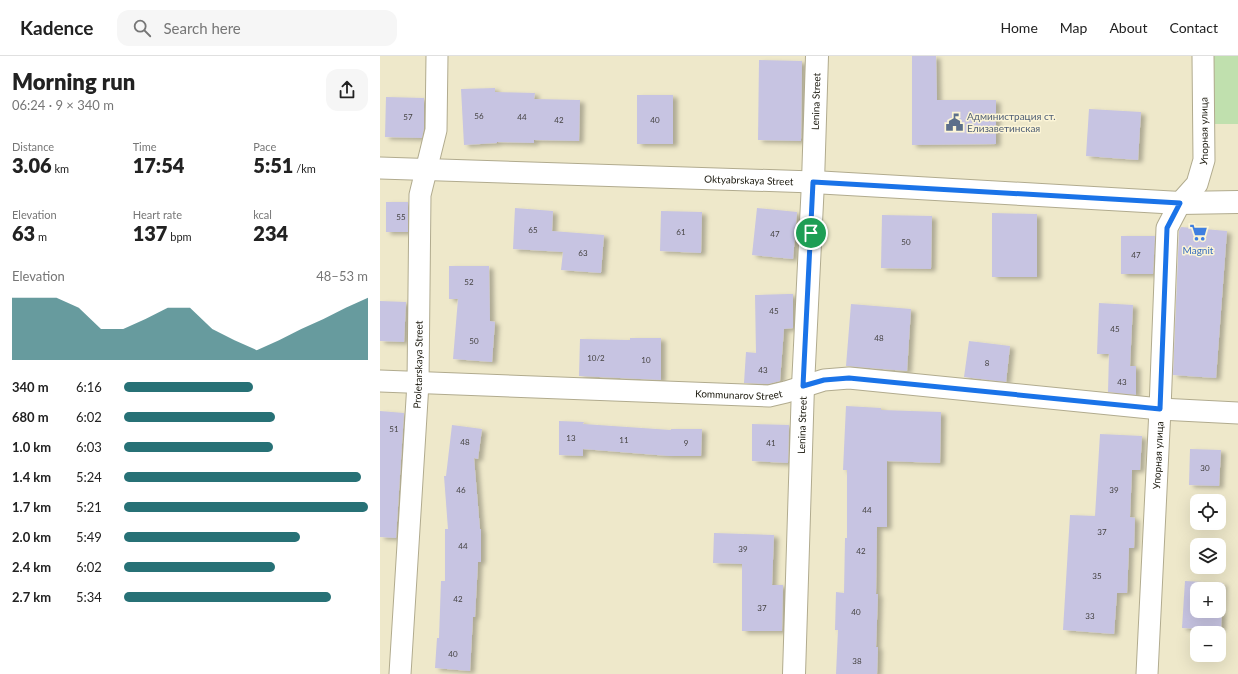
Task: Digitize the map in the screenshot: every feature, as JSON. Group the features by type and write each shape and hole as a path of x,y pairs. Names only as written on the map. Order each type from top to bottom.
{"street":[{"name":"Proletarskaya Street","path":"400,674 418,383 420,195 436,130 437,56"},
{"name":"Lenina Street","path":"794,674 803,386 813,182 817,56"},
{"name":"Упорная улица","path":"1147,674 1167,228 1180,203 1197,184 1204,160 1203,56"},
{"name":"Oktyabrskaya Street","path":"380,168 813,182 1180,203 1238,202"},
{"name":"Kommunarov Street","path":"380,381 769,396 824,380 849,378 1160,409 1238,413"}],"green space":[{"path":"1207,56 1238,56 1238,124 1205,124"}],"building":[{"name":"Администрация ст. Елизаветинская","path":"912,56 936,56 937,100 996,100 996,144 912,145"},
{"path":"759,60 802,61 801,141 758,140"},
{"path":"495,88 495,92 535,93 534,99 580,100 579,141 534,140 534,143 497,142 464,145 461,89"},
{"path":"637,95 673,95 673,144 637,144"},
{"path":"386,97 424,98 424,128 422,138 385,137"},
{"path":"1089,109 1141,112 1138,160 1086,156"},
{"path":"386,202 408,202 408,232 386,232"},
{"path":"515,208 553,211 552,231 604,235 601,273 561,270 563,252 513,249"},
{"path":"757,208 797,212 793,259 752,255"},
{"path":"661,211 702,212 701,253 660,251"},
{"path":"992,213 1037,214 1037,277 992,277"},
{"path":"882,215 932,216 931,269 881,268"},
{"path":"1181,227 1227,231 1216,378 1173,375 1179,231"},
{"path":"1121,236 1155,236 1153,274 1121,274"},
{"path":"449,266 489,266 490,321 495,322 492,362 453,359 458,299 449,299"},
{"path":"793,294 793,328 784,329 780,381 768,384 744,383 746,352 756,353 755,295"},
{"path":"380,301 406,302 404,342 380,341"},
{"path":"1099,303 1133,305 1130,366 1136,366 1136,395 1108,392 1109,354 1097,354"},
{"path":"851,304 911,309 907,371 846,366"},
{"path":"630,338 661,338 661,380 579,376 580,339 630,340"},
{"path":"969,341 1010,346 1006,382 964,377"},
{"path":"846,406 881,408 881,410 941,412 940,463 887,461 887,527 877,527 877,674 836,674 838,630 835,630 836,592 844,593 845,538 847,538 847,470 843,470"},
{"path":"380,411 404,413 396,538 380,537"},
{"path":"559,421 671,430 702,429 701,456 669,456 583,449 583,456 559,455"},
{"path":"752,424 789,425 788,463 752,461"},
{"path":"452,425 482,429 478,459 474,458 481,529 481,562 478,562 470,671 435,668 437,638 439,638 441,581 445,581 445,529 448,529 444,476 446,476"},
{"path":"1100,434 1142,436 1140,470 1132,470 1130,517 1135,518 1134,548 1129,548 1127,593 1117,593 1114,634 1063,630 1070,515 1095,516"},
{"path":"1190,449 1221,450 1219,486 1189,485"},
{"path":"714,533 774,535 772,585 783,585 782,631 742,631 742,564 713,563"},
{"path":"1185,581 1204,582 1190,582 1190,618 1222,618 1221,626 1190,626 1190,628 1182,628"}],"place":[{"name":"Администрация ст. Елизаветинская","path":"954,122"},
{"name":"Magnit","path":"1198,233"}],"route":[{"path":"813,182 1180,203 1167,228 1160,409 849,378 824,380 803,386 811,233 813,182"}]}
